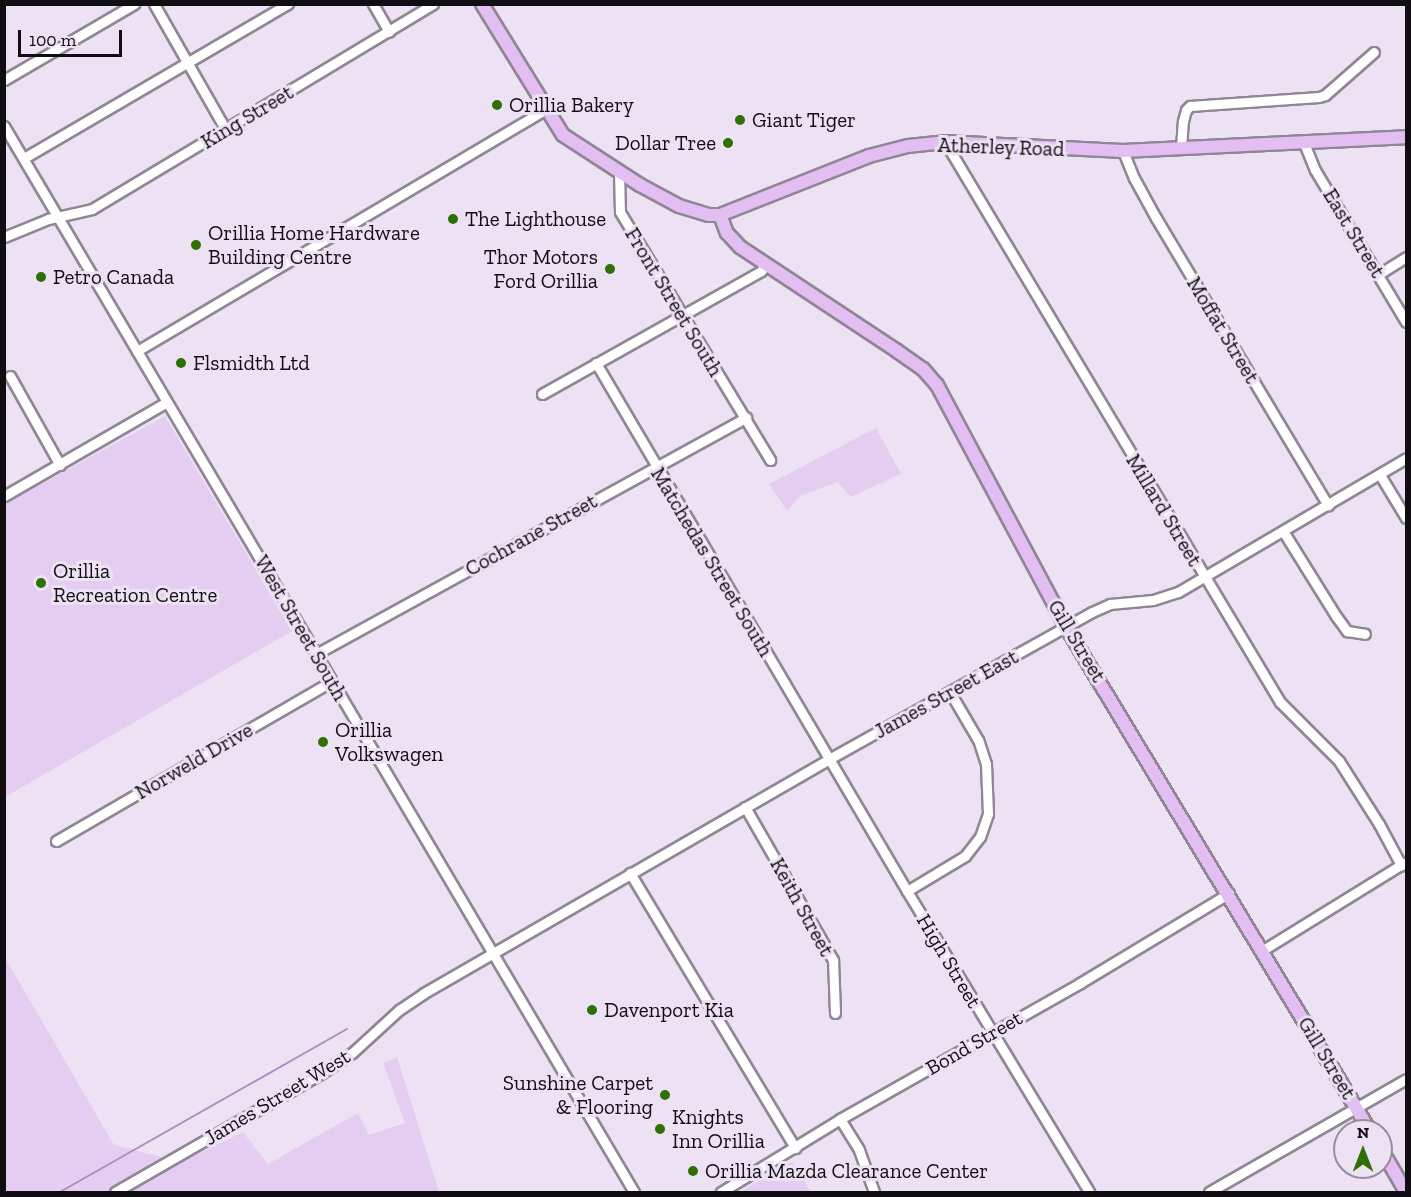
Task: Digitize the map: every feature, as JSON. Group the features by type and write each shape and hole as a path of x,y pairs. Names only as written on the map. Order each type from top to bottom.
{"main road":[{"path":"482,4 562,135 619,172 679,206 709,215 720,215"},
{"name":"Atherley Road","path":"720,215 877,153 945,142 1123,151 1407,137"},
{"name":"Gill Street","path":"720,215 729,236 766,264 897,351 922,369 937,384 1066,627 1229,893 1363,1119"},
{"path":"1393,1169 1407,1192"}],"street":[{"path":"4,80 134,4"},
{"path":"154,4 226,130"},
{"path":"24,158 288,4"},
{"path":"373,4 389,32"},
{"name":"King Street","path":"4,237 57,216 92,209 433,4"},
{"path":"1181,148 1183,121 1186,110 1190,106 1319,97 1325,95 1374,52"},
{"path":"137,351 545,110"},
{"name":"West Street South","path":"4,126 634,1192"},
{"name":"Millard Street","path":"945,142 1280,702 1339,761 1404,863"},
{"name":"East Street","path":"1304,143 1315,170 1407,322"},
{"name":"Moffat Street","path":"1123,151 1134,178 1156,218 1328,505"},
{"name":"Front Street South","path":"619,172 620,212 770,460"},
{"path":"1379,274 1407,257"},
{"path":"542,393 761,271 766,264"},
{"name":"Matchedas Street South","path":"596,363 829,759"},
{"path":"10,376 60,465"},
{"path":"4,496 167,402"},
{"name":"Cochrane Street","path":"316,654 746,418"},
{"name":"James Street East","path":"493,953 829,759 1066,627 1110,604 1165,597 1204,578 1407,459"},
{"path":"1380,475 1407,518"},
{"path":"1283,531 1347,631 1365,634"},
{"name":"Norweld Drive","path":"56,841 332,681"},
{"path":"907,891 965,856 980,837 987,814 986,764 978,740 950,692"},
{"name":"High Street","path":"829,759 1089,1192"},
{"name":"Keith Street","path":"745,807 833,960 836,1013"},
{"path":"1263,950 1404,863"},
{"path":"630,873 795,1148"},
{"name":"Bond Street","path":"721,1192 840,1119 1229,893"},
{"name":"James Street West","path":"115,1192 322,1073 352,1053 410,1001 493,953"},
{"path":"1209,1192 1407,1079"},
{"path":"840,1119 858,1150 874,1192"}],"shaded area":[{"path":"165,416 292,631 5,797 5,504"},
{"path":"876,428 901,474 851,497 838,482 800,496 787,511 769,484"},
{"path":"4,956 114,1145 181,1162 243,1132 268,1164 358,1113 369,1135 405,1123 383,1063 397,1057 439,1192 5,1192"},
{"path":"793,1161 811,1192 740,1192"}],"waterway":[{"path":"60,1192 347,1029"}],"place":[{"name":"Orillia Bakery","path":"497,105"},
{"name":"Giant Tiger","path":"740,120"},
{"name":"Dollar Tree","path":"728,143"},
{"name":"The Lighthouse","path":"453,219"},
{"name":"Orillia Home Hardware Building Centre","path":"196,245"},
{"name":"Thor Motors Ford Orillia","path":"610,269"},
{"name":"Petro Canada","path":"41,277"},
{"name":"Flsmidth Ltd","path":"181,363"},
{"name":"Orillia Recreation Centre","path":"41,583"},
{"name":"Orillia Volkswagen","path":"323,742"},
{"name":"Davenport Kia","path":"592,1010"},
{"name":"Sunshine Carpet & Flooring","path":"665,1095"},
{"name":"Knights Inn Orillia","path":"660,1129"},
{"name":"Orillia Mazda Clearance Center","path":"693,1171"}]}
